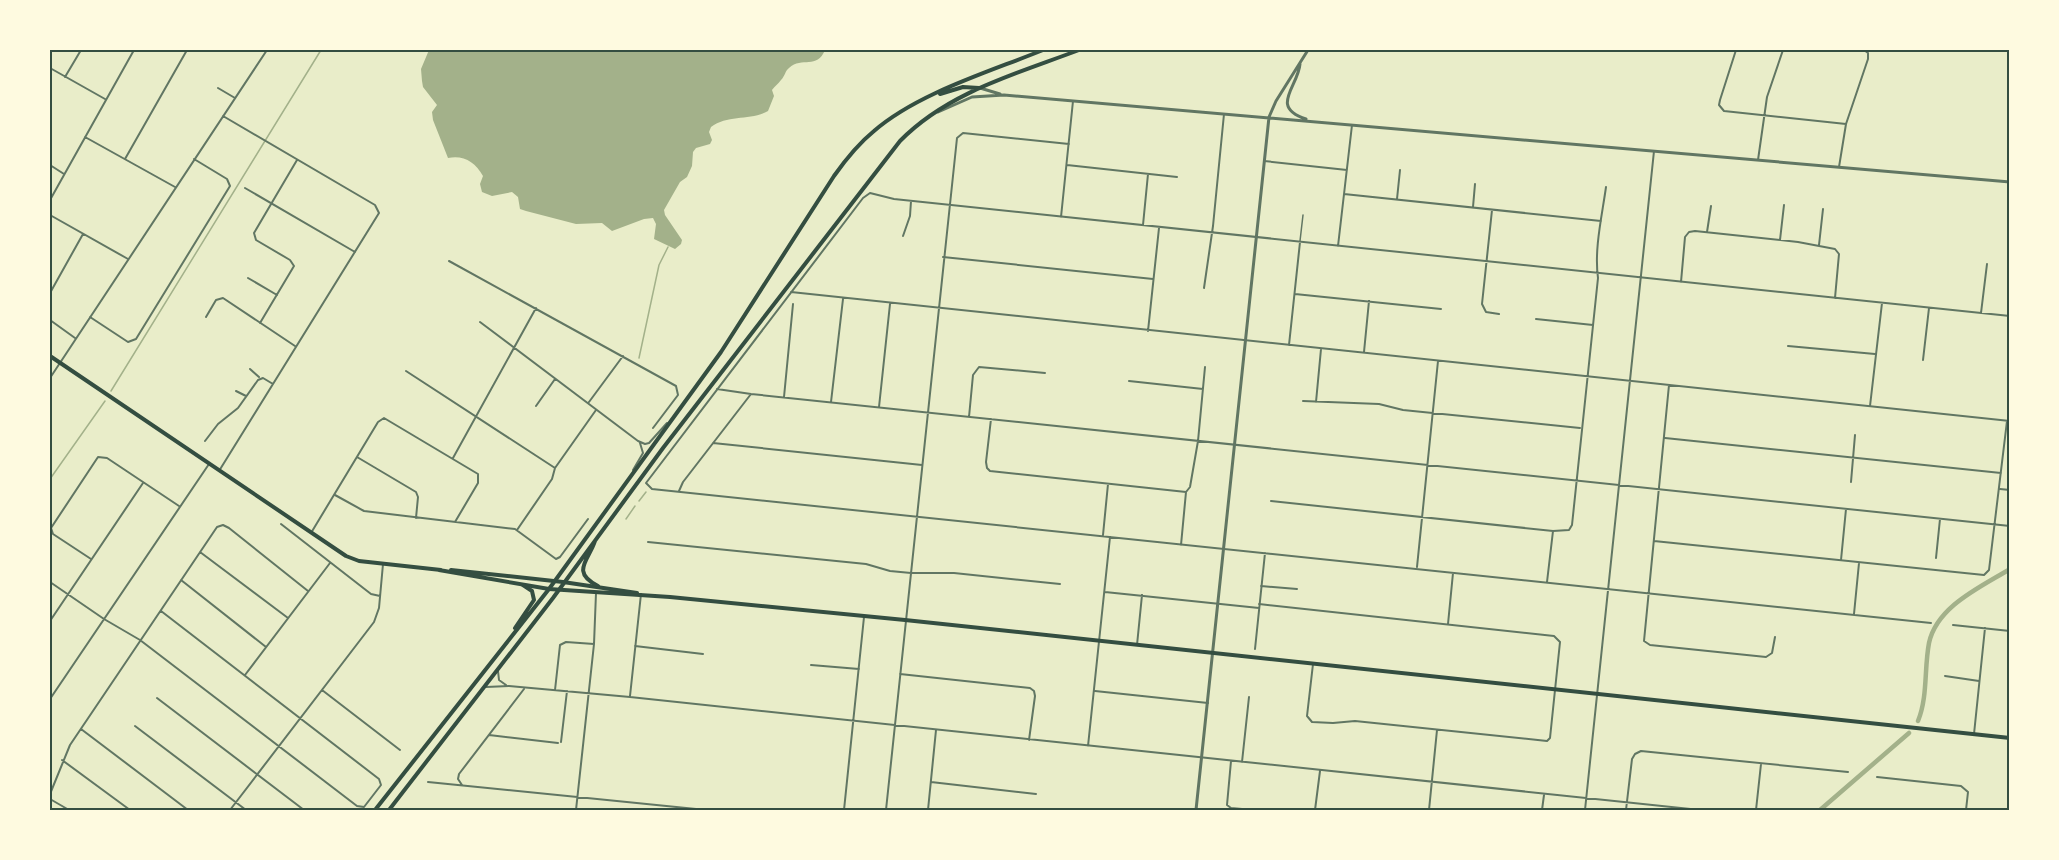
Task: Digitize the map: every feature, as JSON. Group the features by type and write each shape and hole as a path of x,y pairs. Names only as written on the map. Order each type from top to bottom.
{"main road":[{"path":"375,810 555,581 734,333 834,176 850,155 869,135 890,119 938,94 1043,50"},
{"path":"389,810 565,582 663,448 885,158 909,132 954,99 1079,50"},
{"path":"938,94 963,87 980,88"},
{"path":"50,356 352,559 565,582 641,594"},
{"path":"597,537 583,568 587,579 598,586"},
{"path":"439,570 549,589 641,594 905,620 2010,738"},
{"path":"502,649 533,603 533,592 523,585"}],"street":[{"path":"65,77 81,50"},
{"path":"50,200 134,50"},
{"path":"125,159 187,50"},
{"path":"50,378 267,50"},
{"path":"1196,810 1269,117 1276,100 1308,50"},
{"path":"1736,50 1719,105 1724,111 1846,124"},
{"path":"1758,160 1767,97 1783,50"},
{"path":"1839,167 1846,124 1868,59 1868,53 1864,50"},
{"path":"1300,62 1298,76 1288,96 1288,105 1294,114 1311,121"},
{"path":"50,68 106,100"},
{"path":"218,88 235,98"},
{"path":"980,88 1004,95"},
{"path":"933,113 972,97 1004,95 2010,182"},
{"path":"1061,217 1073,101"},
{"path":"1204,288 1224,114"},
{"path":"219,471 378,216 375,206 223,116"},
{"path":"1338,246 1352,125"},
{"path":"886,810 956,140 963,133 1068,144"},
{"path":"85,137 176,188"},
{"path":"1585,810 1654,151"},
{"path":"90,317 128,342 135,341 229,188 230,183 194,159"},
{"path":"260,323 294,265 290,260 254,237 297,160"},
{"path":"1264,161 1347,170"},
{"path":"50,165 64,174"},
{"path":"1067,165 1178,177"},
{"path":"1397,199 1400,170"},
{"path":"1143,225 1148,174"},
{"path":"1473,207 1475,184"},
{"path":"1270,501 1553,531 1565,532 1571,528 1606,187"},
{"path":"245,188 355,252"},
{"path":"1931,623 651,489 647,486 647,482 868,194 889,199 1159,228 2010,316"},
{"path":"1344,194 1601,220"},
{"path":"903,236 910,216 911,201"},
{"path":"1780,240 1784,205"},
{"path":"1707,232 1711,206"},
{"path":"1819,245 1823,209"},
{"path":"1492,210 1482,304 1486,312 1499,314"},
{"path":"50,215 128,259"},
{"path":"1148,331 1159,228"},
{"path":"1681,282 1687,234 1691,231 1707,232 1819,245 1835,249 1839,254 1835,298"},
{"path":"50,293 84,234"},
{"path":"1289,345 1300,242"},
{"path":"943,257 1153,279"},
{"path":"448,261 678,388 677,397 653,428"},
{"path":"1981,313 1987,264"},
{"path":"248,278 277,295"},
{"path":"791,292 2008,421 1989,570 1984,575 1654,541"},
{"path":"1295,294 1441,309"},
{"path":"206,317 216,300 223,298 296,347"},
{"path":"831,402 843,299"},
{"path":"1364,353 1369,302"},
{"path":"1870,406 1882,303"},
{"path":"783,398 793,304"},
{"path":"879,408 890,304"},
{"path":"453,458 536,308"},
{"path":"1923,360 1929,308"},
{"path":"1536,319 1593,325"},
{"path":"50,320 75,338"},
{"path":"480,322 638,441 649,443 672,418"},
{"path":"1788,346 1876,355"},
{"path":"1316,402 1321,349"},
{"path":"588,403 622,356"},
{"path":"1417,568 1438,361"},
{"path":"969,417 973,375 977,368 984,366 1045,373"},
{"path":"1181,545 1186,492 1190,487 1198,441 1205,367"},
{"path":"250,369 260,378 273,384"},
{"path":"406,371 555,468"},
{"path":"205,441 218,424 238,408 260,378"},
{"path":"536,406 555,379"},
{"path":"1129,381 1203,389"},
{"path":"1670,385 1644,638 1646,643 1766,657 1772,653 1775,637"},
{"path":"717,389 783,398 2010,526"},
{"path":"237,391 246,396"},
{"path":"679,491 683,482 751,394"},
{"path":"1303,401 1379,404 1403,410 1581,429"},
{"path":"517,530 552,479 555,468 596,410"},
{"path":"311,533 381,419 388,420 478,474 479,478 455,522"},
{"path":"991,419 986,462 990,471 1186,492"},
{"path":"1851,482 1855,435"},
{"path":"1665,438 2001,473"},
{"path":"631,476 643,451 638,441"},
{"path":"713,443 922,465"},
{"path":"91,559 51,531 53,522 98,457 107,458 179,507"},
{"path":"357,457 416,492 418,497 416,518"},
{"path":"50,699 209,464"},
{"path":"50,621 143,483"},
{"path":"1103,536 1108,484"},
{"path":"2000,489 2010,490"},
{"path":"335,495 362,511 517,530 553,558 558,559 588,519"},
{"path":"1841,560 1846,509"},
{"path":"1936,558 1940,519"},
{"path":"281,524 371,594 380,596"},
{"path":"50,794 62,760 81,729 217,527 225,525 309,591"},
{"path":"1547,582 1553,531"},
{"path":"1088,746 1110,537"},
{"path":"648,543 866,564 890,571 954,573 1059,584"},
{"path":"200,552 288,618"},
{"path":"1255,649 1264,553"},
{"path":"245,675 330,562"},
{"path":"1854,615 1859,563"},
{"path":"230,810 374,622 378,614 384,564"},
{"path":"1448,624 1453,573"},
{"path":"181,580 266,647"},
{"path":"50,582 104,619 140,640 361,808 364,807 381,785 381,780 161,610"},
{"path":"1261,586 1297,589"},
{"path":"1105,591 1258,608"},
{"path":"576,810 594,644 596,593"},
{"path":"630,697 641,594"},
{"path":"1137,645 1142,595"},
{"path":"1259,603 1557,637 1560,642 1550,738 1547,741 1355,721 1312,722 1307,719 1313,664"},
{"path":"844,810 864,617"},
{"path":"1953,625 2010,630"},
{"path":"1974,734 1985,628"},
{"path":"555,690 560,645 566,642 594,644"},
{"path":"635,646 704,654"},
{"path":"811,666 859,669"},
{"path":"499,667 499,680 501,684 508,686"},
{"path":"900,674 1030,688 1034,691 1035,696 1029,740"},
{"path":"1945,676 1979,681"},
{"path":"483,688 492,685 630,697 1700,810"},
{"path":"462,785 458,779 459,774 525,688"},
{"path":"322,690 399,750"},
{"path":"1095,691 1208,702"},
{"path":"489,735 560,742 567,692"},
{"path":"1242,762 1250,697"},
{"path":"158,698 304,810"},
{"path":"135,726 246,810"},
{"path":"81,729 188,810"},
{"path":"928,810 936,730"},
{"path":"1429,810 1437,730"},
{"path":"1626,810 1631,764 1638,752 1848,772"},
{"path":"62,760 130,810"},
{"path":"1231,761 1227,805 1231,808 1253,810"},
{"path":"1756,810 1761,764"},
{"path":"1316,810 1320,771"},
{"path":"1877,777 1962,786 1968,792 1966,810"},
{"path":"428,782 706,810"},
{"path":"931,782 1036,794"},
{"path":"1542,810 1544,795"},
{"path":"50,799 69,810"}],"lane":[{"path":"1300,242 1303,215"}],"shaded area":[{"path":"429,50 825,50 818,60 799,63 788,69 772,90 774,96 768,111 754,116 725,120 711,127 710,144 696,148 693,152 692,166 687,177 680,182 664,210 682,240 675,249 654,239 656,224 653,218 612,231 602,223 576,224 520,209 518,197 512,192 492,196 482,192 480,184 483,176 480,171 473,163 464,159 448,158 433,120 432,112 437,105 423,87 421,69"}],"waterway":[{"path":"111,391 321,50"},
{"path":"639,358 659,265 668,247"},
{"path":"50,479 105,401"},
{"path":"639,501 646,492"},
{"path":"626,519 635,506"},
{"path":"1918,721 1925,692 1929,643 1941,618 1962,599 2010,569"},
{"path":"1820,810 1909,733"}]}
